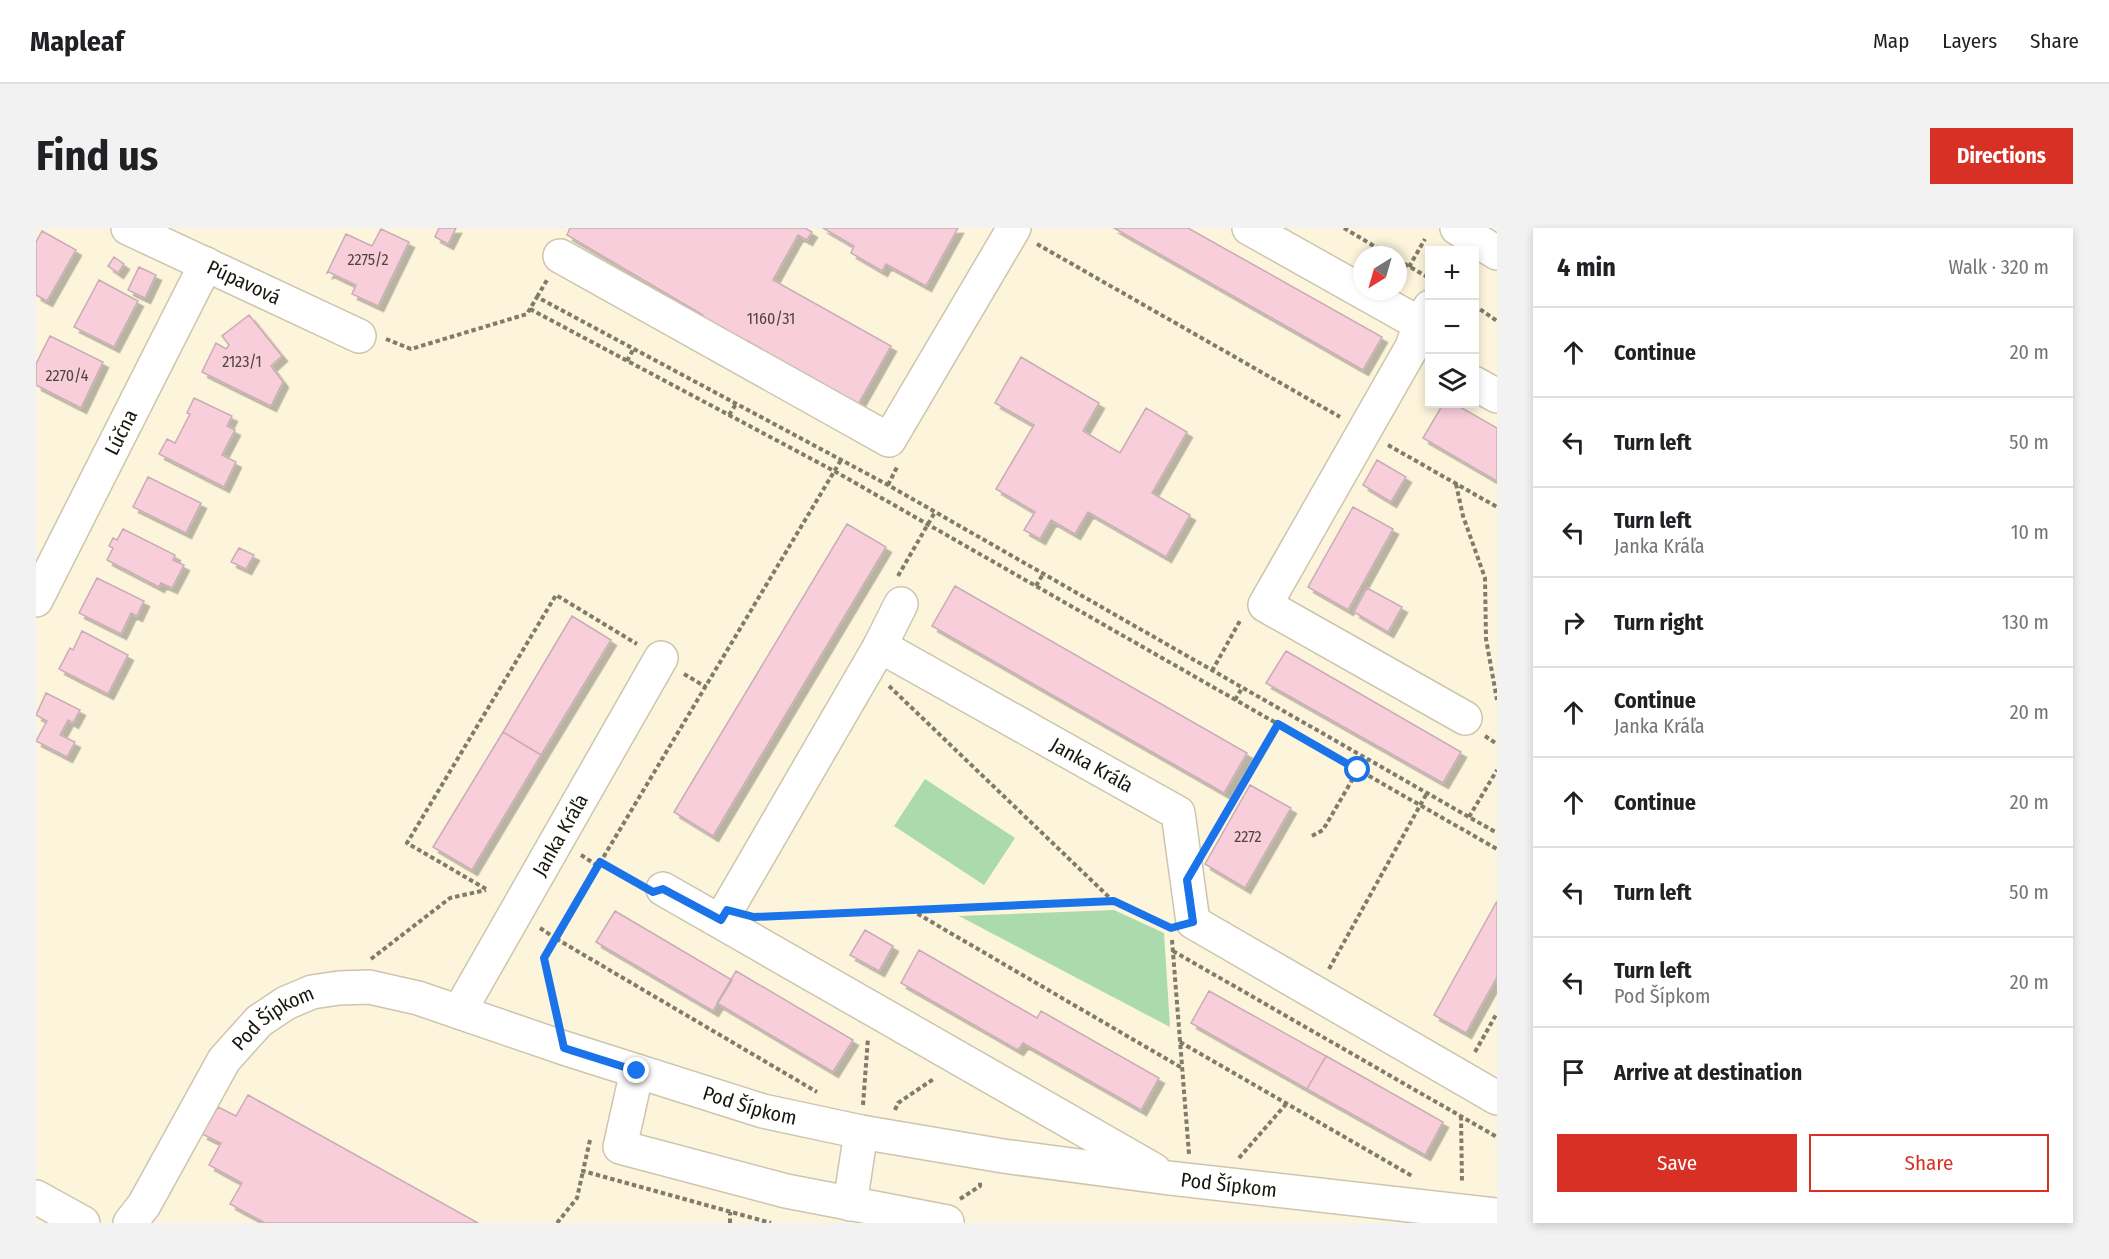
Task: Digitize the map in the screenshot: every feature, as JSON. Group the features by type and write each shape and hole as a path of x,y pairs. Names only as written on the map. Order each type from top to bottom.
{"street":[{"name":"Púpavová","path":"128,228 360,336"},
{"path":"1249,228 1423,334 1364,431 1266,605 1465,718"},
{"path":"560,256 889,440 1013,229"},
{"name":"Lúčna","path":"36,600 206,264"},
{"path":"1479,386 1497,396"},
{"path":"724,915 874,656 899,591"},
{"name":"Janka Kráľa","path":"874,656 1178,813 1182,925"},
{"name":"Janka Kráľa","path":"459,1012 661,658"},
{"path":"663,889 724,915 1179,1167"},
{"path":"1182,925 1316,993 1497,1098"},
{"name":"Pod Šípkom","path":"130,1223 202,1117 224,1060 259,1021 286,1003 312,992 369,987 418,998 564,1048 763,1111 862,1121 1003,1156 1179,1167 1497,1215"},
{"path":"637,1071 620,1147 786,1191 850,1204 953,1214"},
{"path":"850,1204 862,1121"},
{"path":"36,1197 83,1223"}],"path":[{"path":"1344,228 1374,246"},
{"path":"1013,229 1497,507"},
{"path":"1425,239 1409,267 1425,275"},
{"path":"360,336 369,332 411,349 527,314 537,297 935,512 1497,833"},
{"path":"1479,308 1497,321"},
{"path":"530,309 836,472 1497,849"},
{"path":"627,361 634,348"},
{"path":"729,415 736,404"},
{"path":"564,1048 544,958 836,472 841,460"},
{"path":"1456,484 1463,516 1485,578 1486,639 1497,700"},
{"path":"899,591 927,525 935,512"},
{"path":"1036,586 1043,574"},
{"path":"369,960 450,898 486,889 407,843 556,595 706,687"},
{"path":"1212,671 1242,619"},
{"path":"874,656 1114,901"},
{"path":"1235,700 1242,688"},
{"path":"1210,841 1278,724"},
{"path":"1312,836 1323,830 1358,770"},
{"path":"1469,817 1497,770"},
{"path":"1316,993 1427,793"},
{"path":"600,862 653,892 663,889"},
{"path":"724,915 754,917 1114,901 1182,925 1173,951 1182,1068 1179,1167"},
{"path":"910,910 1182,1068"},
{"path":"536,926 824,1095"},
{"path":"1173,951 1497,1137"},
{"path":"862,1121 868,1034"},
{"path":"1180,1042 1414,1177"},
{"path":"893,1113 898,1103 935,1078"},
{"path":"1234,1164 1287,1103"},
{"path":"557,1223 577,1198 583,1171"},
{"path":"953,1214 960,1197 980,1186 981,1176"},
{"path":"730,1212 730,1223"}],"green space":[{"path":"925,779 1015,838 984,885 894,826"},
{"path":"1114,910 1164,933 1170,1027 959,916"}],"building":[{"path":"439,228 456,228 448,244 435,237"},
{"path":"570,228 805,228 812,232 807,240 798,235 773,280 891,346 856,408 757,352 760,348 746,340 743,345 701,320 703,315 567,235"},
{"path":"823,228 958,228 926,286 886,264 882,271 851,253 854,246"},
{"path":"1114,228 1188,228 1382,337 1363,370"},
{"path":"381,229 409,242 378,306 352,294 356,285 327,273 346,234 372,246"},
{"path":"42,231 76,250 47,301 36,295 36,242"},
{"path":"114,257 124,264 118,273 108,266"},
{"path":"139,267 156,275 145,298 128,290"},
{"path":"99,280 138,301 114,347 74,327"},
{"path":"249,315 282,356 271,366 283,382 271,406 202,372 216,343 226,349 229,345 222,336"},
{"path":"50,336 103,362 81,408 36,385 36,364"},
{"path":"1021,357 1099,403 1083,431 1120,453 1146,408 1187,432 1152,493 1190,515 1166,557 1088,512 1075,534 1051,520 1040,539 1024,530 1035,512 996,489 1034,425 995,403"},
{"path":"194,398 232,416 227,426 235,430 222,455 236,462 224,487 159,454 167,439 175,443 190,414 187,413"},
{"path":"1441,408 1462,408 1497,428 1497,481 1423,438"},
{"path":"1377,460 1406,477 1391,502 1363,485"},
{"path":"148,477 201,503 186,533 133,507"},
{"path":"1353,507 1393,529 1348,610 1308,587"},
{"path":"847,524 886,547 713,836 674,812"},
{"path":"123,529 175,555 173,560 184,565 172,588 161,583 159,587 107,560 113,548 109,546 113,538 117,540"},
{"path":"239,548 254,555 246,569 231,562"},
{"path":"97,578 144,601 137,616 131,613 121,634 79,613"},
{"path":"955,586 1247,753 1224,793 932,626"},
{"path":"1367,588 1402,607 1388,632 1354,612"},
{"path":"572,616 611,640 541,755 503,732"},
{"path":"82,631 128,655 108,694 59,669 70,648 73,650"},
{"path":"1286,651 1461,752 1443,783 1266,683"},
{"path":"46,693 80,710 73,723 68,720 60,735 75,742 67,757 36,741 47,721 36,715"},
{"path":"503,732 541,755 472,870 433,847"},
{"path":"1250,785 1291,808 1245,888 1205,864"},
{"path":"1497,901 1497,977 1466,1033 1434,1015"},
{"path":"615,911 732,980 713,1011 596,942"},
{"path":"865,930 893,946 879,971 850,955"},
{"path":"919,950 1037,1018 1041,1011 1159,1078 1141,1110 1023,1043 1018,1050 901,983"},
{"path":"736,971 853,1040 833,1072 717,1003"},
{"path":"1209,991 1326,1056 1307,1089 1191,1023"},
{"path":"1326,1056 1443,1122 1425,1155 1307,1089"},
{"path":"248,1095 478,1223 265,1223 230,1204 242,1183 209,1165 221,1143 202,1134 218,1107 236,1116"}],"route":[{"path":"637,1071 564,1048 544,958 600,862 653,892 663,889 721,920 727,910 754,917 1114,901 1171,928 1193,922 1187,880 1278,724 1358,770"}]}
